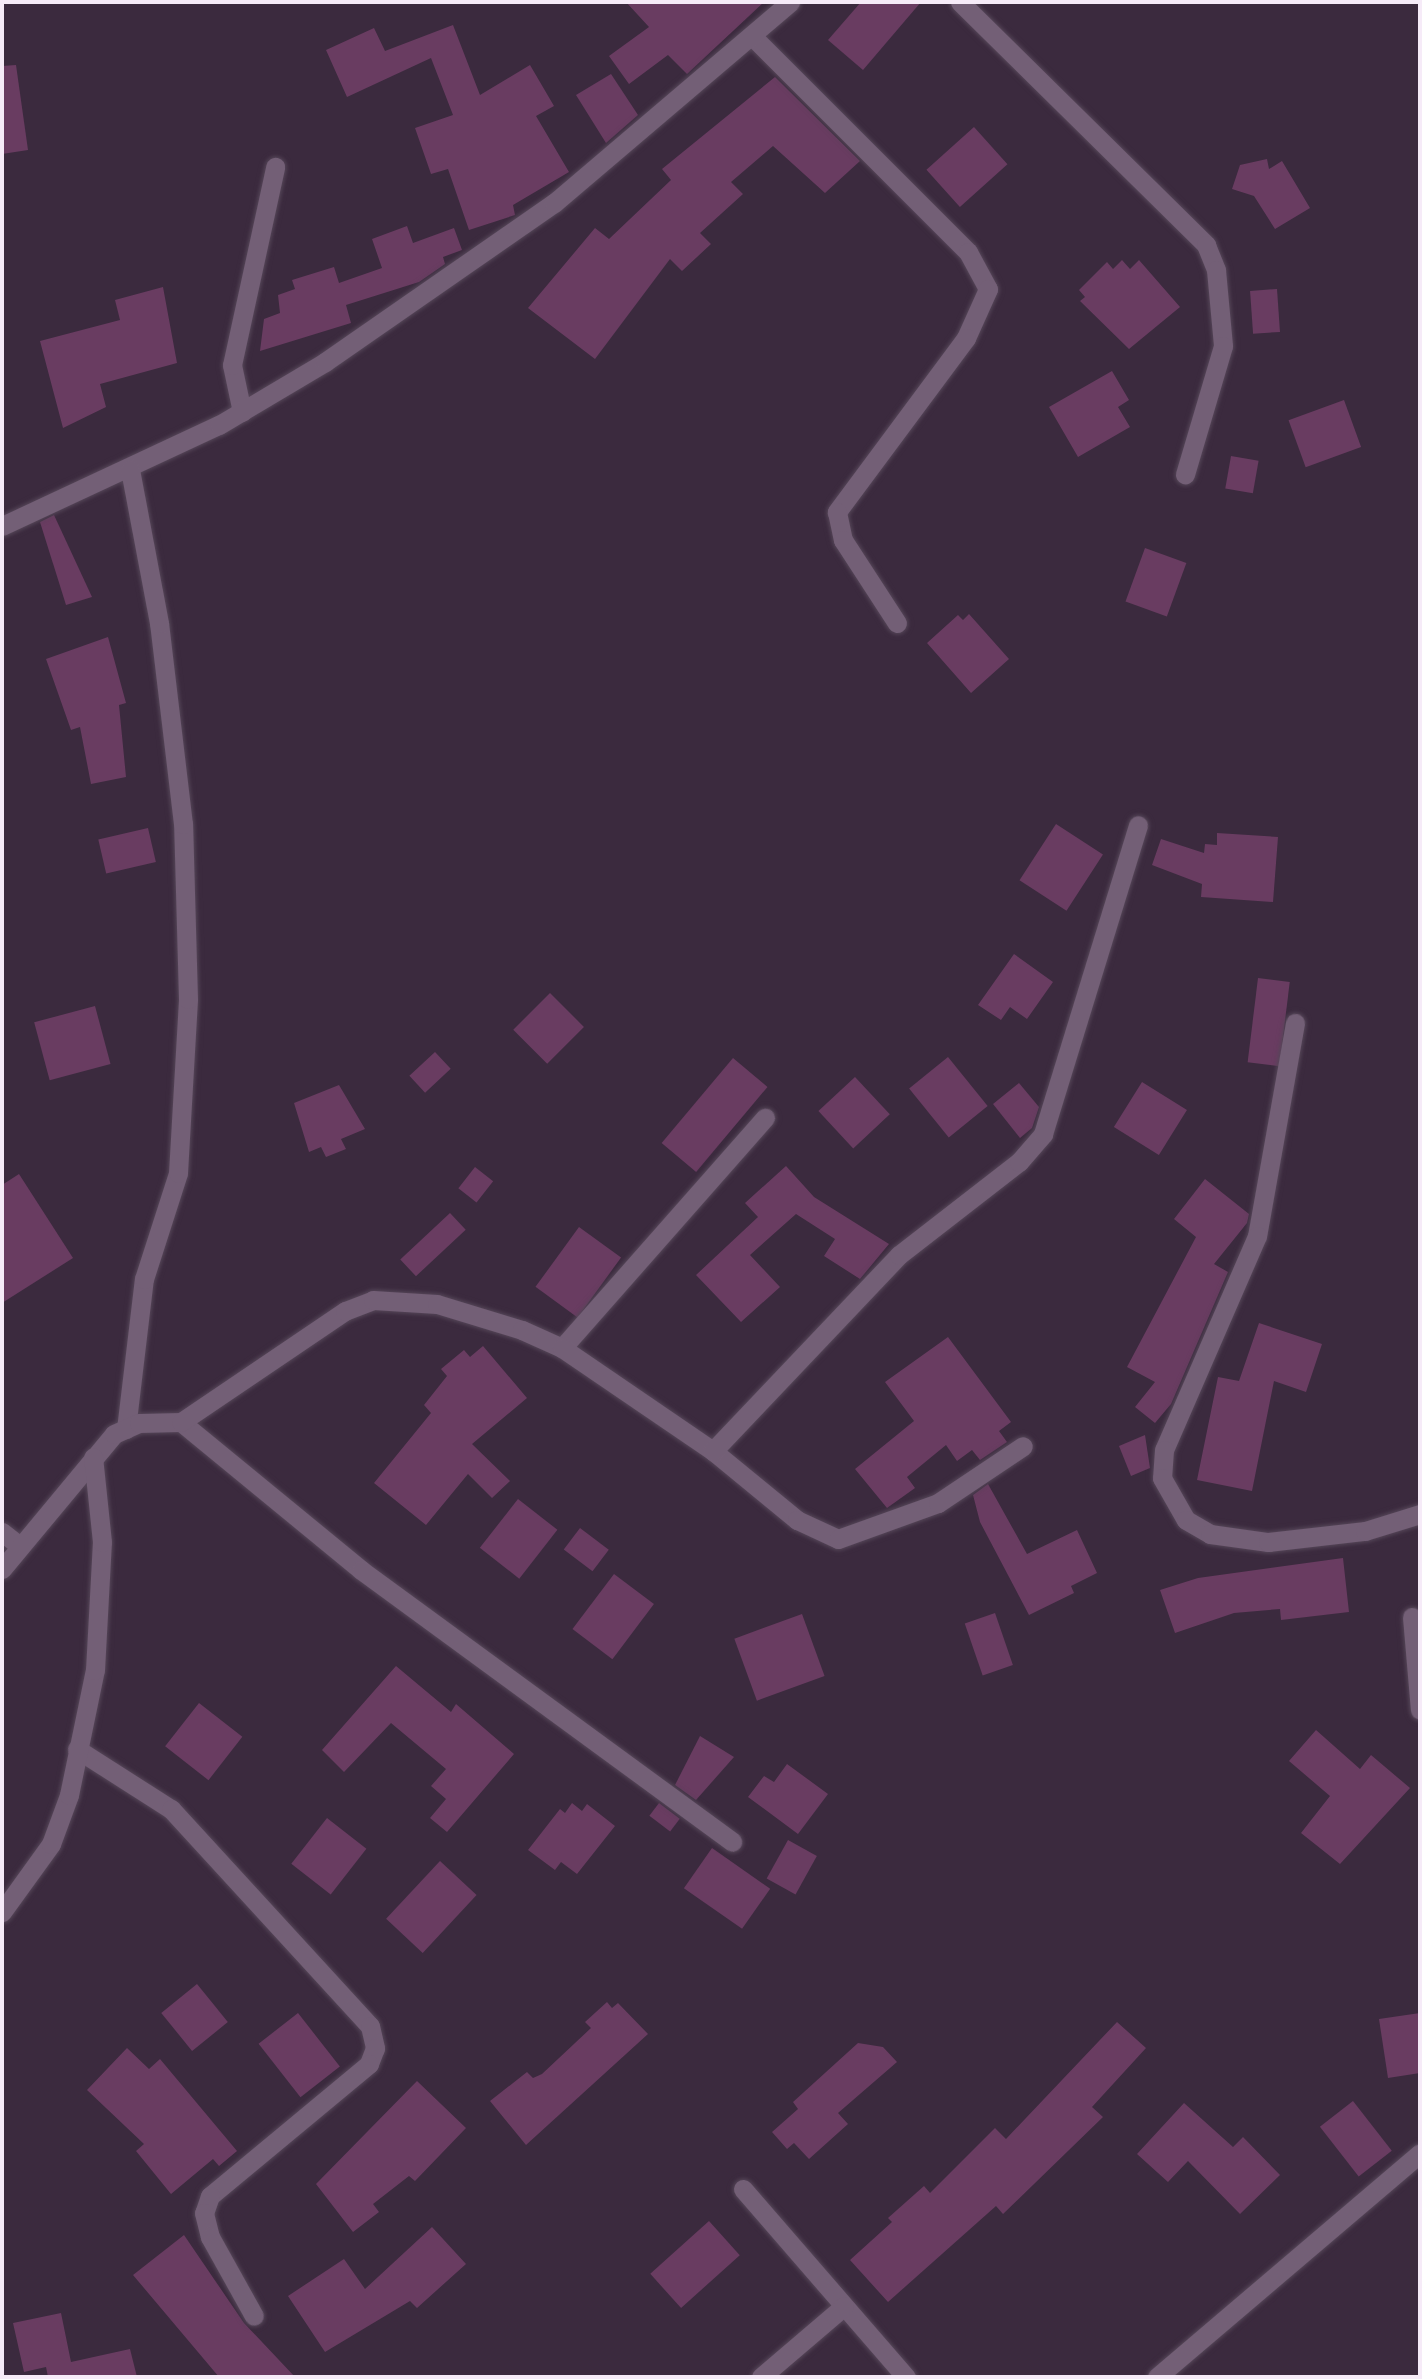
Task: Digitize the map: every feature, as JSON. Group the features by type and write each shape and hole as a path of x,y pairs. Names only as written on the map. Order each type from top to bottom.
{"street":[{"path":"2,526 130,470 242,412 326,362 554,203 753,37 790,2"},
{"path":"960,2 1206,245 1216,271 1223,346 1185,474"},
{"path":"753,37 968,252 988,289 966,338 837,512 843,540 897,623"},
{"path":"242,412 232,365 275,167"},
{"path":"126,1429 130,1349 144,1279 178,1173 188,999 183,824 159,624 130,470"},
{"path":"713,1451 899,1255 1019,1162 1043,1134 1138,825"},
{"path":"1295,1023 1257,1236 1164,1450 1161,1478 1186,1520 1210,1534 1300,1542 1420,1514"},
{"path":"562,1348 765,1118"},
{"path":"2,1569 93,1457 126,1429 181,1422 335,1317 373,1300 437,1304 562,1348 713,1451 797,1520 838,1539 938,1503 1023,1446"},
{"path":"181,1422 361,1570 732,1842"},
{"path":"2,1912 51,1843 78,1749 95,1670 100,1585 93,1457"},
{"path":"2,1532 20,1546"},
{"path":"1412,1617 1420,1710"},
{"path":"78,1749 171,1809 370,2026 374,2048 369,2064 210,2196 204,2213 209,2237 254,2316"},
{"path":"1157,2377 1420,2153"},
{"path":"743,2189 906,2377"},
{"path":"761,2377 844,2306"}],"building":[{"path":"626,2 764,2 687,74 668,55 629,84 609,56 649,27"},
{"path":"861,2 921,2 863,70 828,40"},
{"path":"453,25 480,95 530,65 554,106 536,116 569,172 513,205 515,215 469,230 448,169 431,174 415,128 453,115 431,58 347,97 326,50 374,28 385,51"},
{"path":"16,65 28,150 2,154 2,66"},
{"path":"611,74 638,115 606,143 576,95"},
{"path":"775,77 860,161 825,193 773,146 731,182 743,194 700,233 711,244 682,271 670,259 595,359 528,308 595,228 609,239 671,180 662,169"},
{"path":"974,127 1007,164 960,207 926,170"},
{"path":"1267,159 1269,169 1282,161 1310,208 1275,229 1254,196 1232,189 1240,165"},
{"path":"407,226 413,243 454,228 462,250 443,257 445,264 419,282 346,305 351,323 260,351 264,319 280,313 278,295 295,289 292,280 334,267 339,283 382,268 372,239"},
{"path":"1122,260 1130,269 1139,260 1180,307 1129,349 1080,301 1085,297 1079,290 1107,262 1113,269"},
{"path":"163,287 177,363 100,384 106,407 63,428 40,341 120,320 115,300"},
{"path":"1277,289 1280,332 1253,334 1250,291"},
{"path":"1112,371 1129,400 1118,407 1130,427 1078,457 1049,407"},
{"path":"1344,400 1361,447 1306,467 1289,420"},
{"path":"1231,456 1259,461 1253,493 1225,488"},
{"path":"54,515 92,597 66,605 40,522"},
{"path":"1145,548 1186,563 1167,617 1126,602"},
{"path":"969,614 1009,659 971,693 927,643 958,615 963,620"},
{"path":"108,637 126,703 119,705 126,777 91,784 80,727 71,730 46,659"},
{"path":"1056,824 1103,854 1066,911 1020,880"},
{"path":"148,828 156,862 106,874 98,839"},
{"path":"1217,833 1278,837 1273,902 1201,897 1202,884 1152,865 1161,839 1204,853 1205,844 1217,845"},
{"path":"1014,954 1053,982 1027,1019 1010,1007 1001,1020 978,1005"},
{"path":"1258,978 1290,982 1279,1066 1248,1062"},
{"path":"550,993 584,1027 547,1064 513,1030"},
{"path":"95,1006 111,1064 50,1080 34,1022"},
{"path":"435,1052 451,1069 425,1093 409,1076"},
{"path":"948,1057 988,1106 949,1137 909,1088"},
{"path":"733,1058 767,1087 696,1172 662,1143"},
{"path":"855,1077 890,1114 853,1148 818,1111"},
{"path":"1142,1082 1187,1110 1159,1155 1114,1127"},
{"path":"1019,1083 1039,1107 1032,1128 1020,1138 993,1104"},
{"path":"339,1085 365,1129 341,1139 346,1149 326,1157 321,1147 309,1152 294,1103"},
{"path":"786,1166 814,1197 889,1244 860,1279 824,1256 835,1239 796,1214 750,1255 780,1287 741,1322 696,1275 758,1217 745,1203"},
{"path":"475,1167 493,1181 477,1202 458,1188"},
{"path":"19,1174 73,1258 2,1303 2,1185"},
{"path":"1205,1179 1249,1214 1247,1223 1214,1264 1228,1272 1171,1404 1155,1423 1135,1407 1155,1382 1127,1367 1196,1237 1174,1219"},
{"path":"450,1213 466,1230 416,1276 400,1259"},
{"path":"579,1227 621,1258 578,1317 536,1287"},
{"path":"1259,1323 1322,1344 1306,1392 1274,1381 1252,1491 1197,1480 1218,1377 1239,1381"},
{"path":"948,1337 1011,1422 999,1431 1007,1442 980,1460 972,1450 957,1461 946,1445 907,1477 915,1488 887,1508 855,1469 914,1421 885,1382"},
{"path":"483,1346 527,1398 472,1444 510,1481 492,1498 468,1474 426,1525 374,1483 431,1413 424,1405 447,1376 441,1369 464,1350 470,1357"},
{"path":"1145,1435 1150,1468 1131,1476 1119,1446"},
{"path":"988,1484 1027,1554 1077,1530 1097,1573 1071,1586 1074,1593 1029,1615 980,1522 973,1495"},
{"path":"518,1499 557,1530 519,1579 480,1548"},
{"path":"580,1528 609,1550 593,1571 564,1550"},
{"path":"1343,1558 1349,1612 1281,1620 1280,1609 1234,1613 1175,1633 1160,1590 1198,1578"},
{"path":"614,1574 654,1604 612,1659 572,1629"},
{"path":"995,1613 1013,1665 983,1675 965,1623"},
{"path":"802,1614 825,1676 757,1701 734,1639"},
{"path":"396,1666 451,1712 456,1704 514,1754 447,1832 430,1818 446,1799 431,1786 446,1769 391,1723 344,1772 322,1750"},
{"path":"199,1703 242,1737 208,1780 165,1746"},
{"path":"1316,1730 1360,1769 1371,1755 1410,1788 1340,1864 1301,1833 1330,1796 1289,1761"},
{"path":"700,1736 734,1757 696,1800 675,1785"},
{"path":"787,1764 828,1794 798,1834 748,1797 764,1776 774,1782"},
{"path":"572,1803 582,1811 587,1804 615,1826 577,1874 561,1862 555,1870 528,1850 560,1809 565,1813"},
{"path":"659,1803 680,1819 670,1831 649,1816"},
{"path":"327,1818 366,1849 331,1894 291,1864"},
{"path":"788,1840 817,1856 796,1894 767,1878"},
{"path":"712,1848 770,1889 742,1929 684,1888"},
{"path":"440,1861 477,1895 423,1953 386,1919"},
{"path":"197,1984 228,2022 192,2051 161,2013"},
{"path":"607,2002 612,2008 618,2003 648,2034 526,2145 490,2101 527,2072 533,2078 542,2074 591,2028 585,2022"},
{"path":"298,2013 340,2067 300,2097 259,2044"},
{"path":"1420,2013 1420,2073 1388,2078 1379,2019"},
{"path":"1117,2022 1146,2048 1092,2107 1103,2117 1003,2214 996,2206 888,2302 850,2260 892,2222 888,2218 924,2186 930,2193 995,2128 1006,2139"},
{"path":"858,2043 883,2047 897,2062 838,2113 848,2124 809,2159 794,2143 787,2149 772,2132 798,2109 793,2102"},
{"path":"127,2048 149,2069 160,2059 237,2151 219,2166 213,2159 171,2194 136,2151 144,2144 87,2090"},
{"path":"417,2081 466,2128 415,2181 409,2176 373,2204 379,2212 353,2232 316,2184"},
{"path":"1353,2101 1392,2151 1359,2177 1320,2127"},
{"path":"1184,2103 1233,2147 1243,2137 1280,2175 1240,2214 1188,2161 1168,2182 1137,2154"},
{"path":"709,2221 740,2255 681,2308 650,2274"},
{"path":"432,2227 466,2264 417,2308 410,2301 325,2352 288,2296 344,2259 365,2289"},
{"path":"184,2235 244,2323 295,2377 219,2377 133,2275"},
{"path":"61,2313 71,2362 130,2349 137,2377 48,2377 46,2367 24,2372 13,2323"}]}
